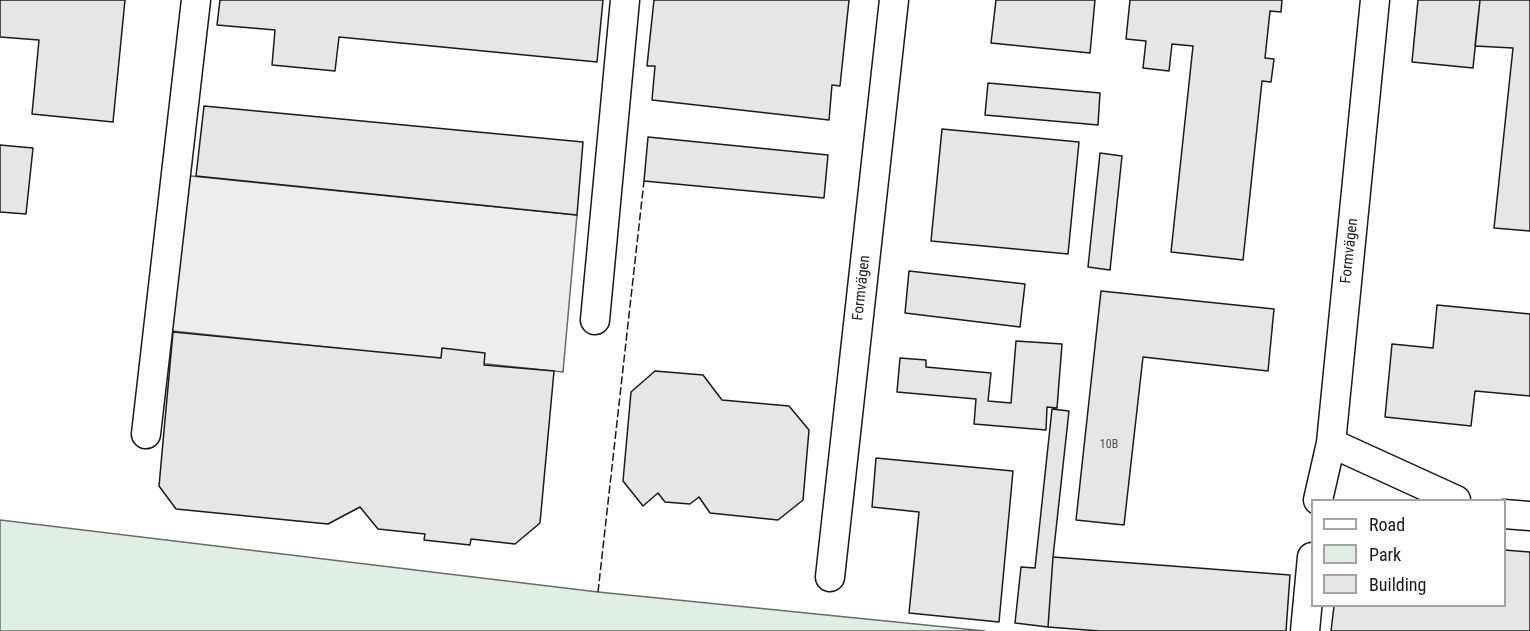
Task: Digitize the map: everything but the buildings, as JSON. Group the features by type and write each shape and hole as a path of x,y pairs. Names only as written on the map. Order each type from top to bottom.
{"street":[{"path":"146,434 196,0"},
{"path":"595,320 625,0"},
{"name":"Formvägen","path":"830,577 894,0"},
{"name":"Formvägen","path":"1318,499 1331,443 1375,0"},
{"path":"1331,443 1452,499"},
{"path":"1506,514 1530,516"},
{"path":"1305,631 1311,568"}],"green space":[{"path":"0,520 598,592 985,631 0,631"}],"shaded area":[{"path":"181,175 577,215 563,372 163,330"}],"fence":[{"path":"598,592 644,181"}]}
